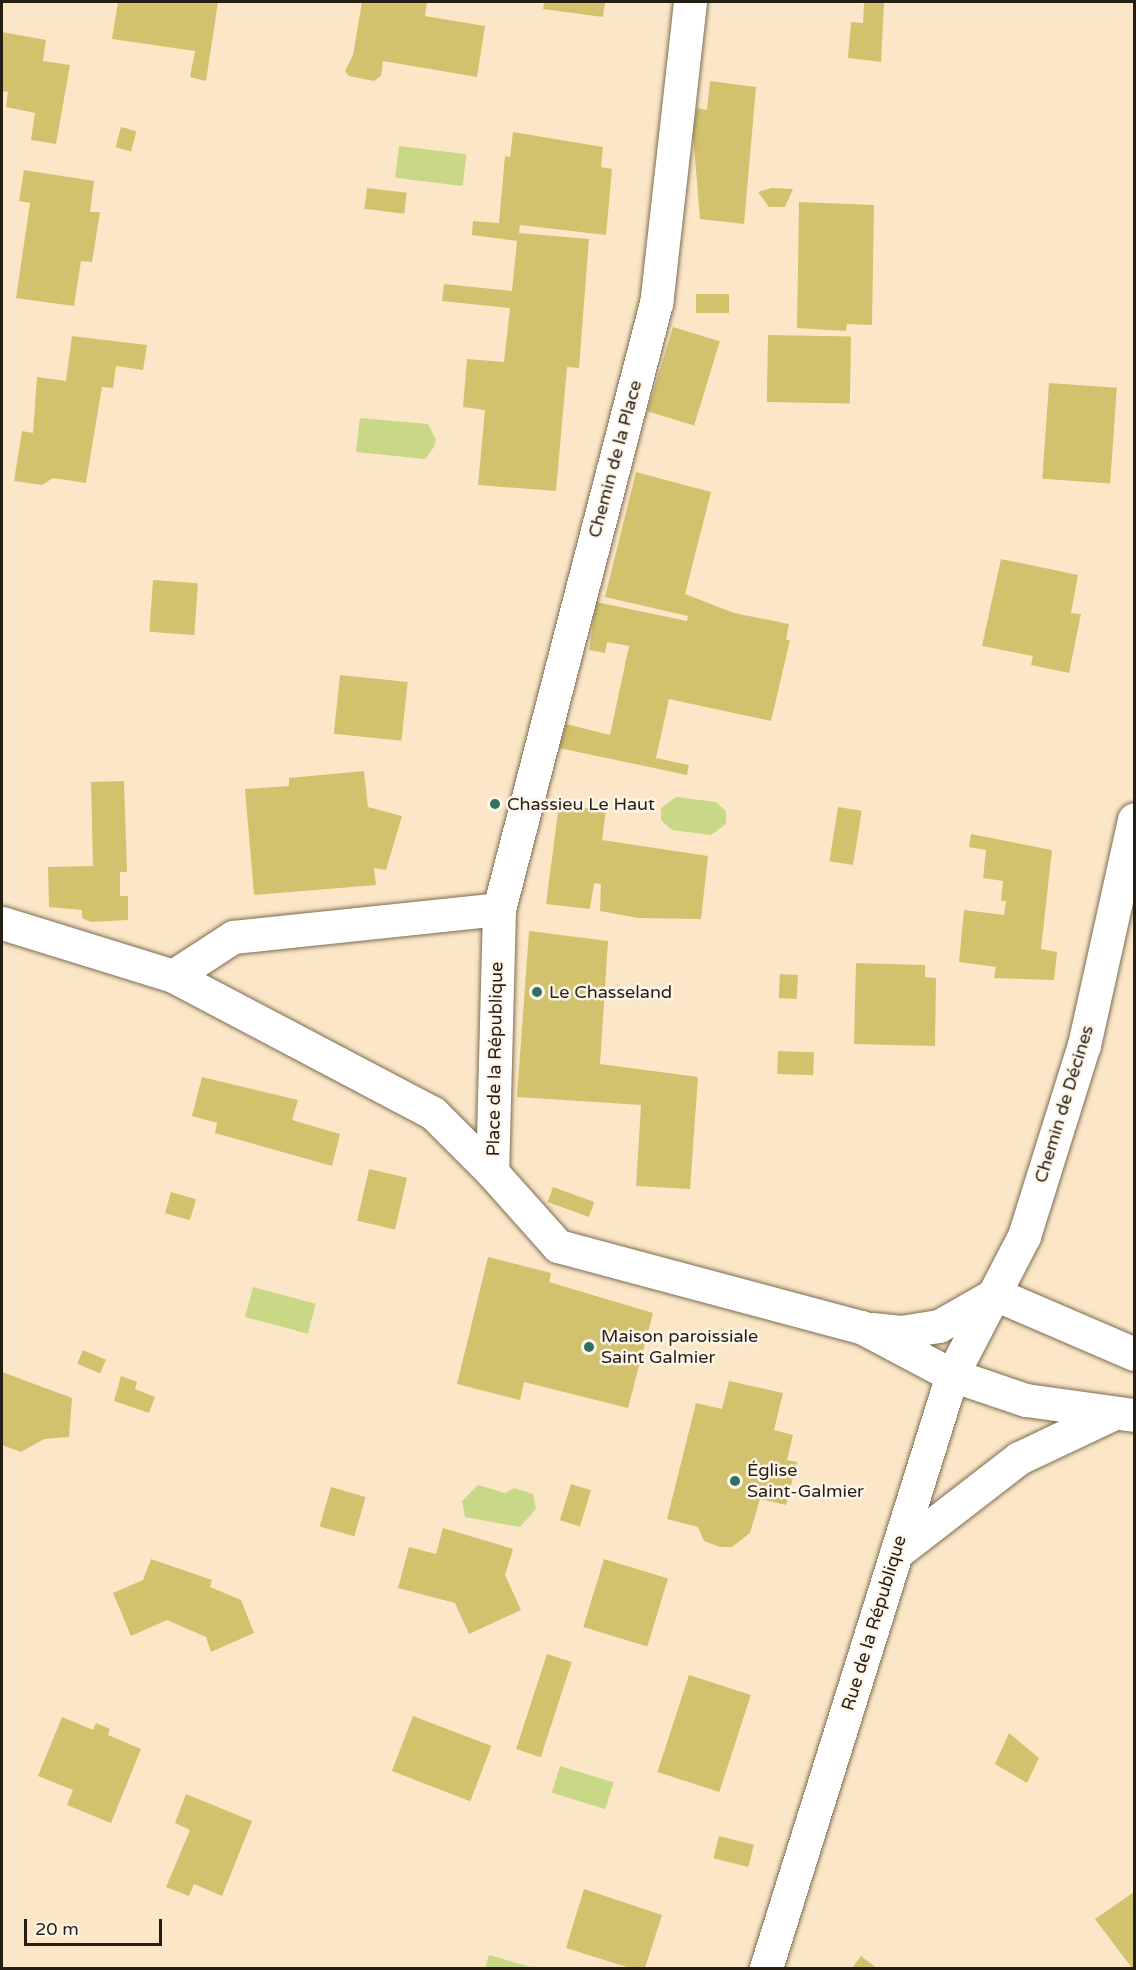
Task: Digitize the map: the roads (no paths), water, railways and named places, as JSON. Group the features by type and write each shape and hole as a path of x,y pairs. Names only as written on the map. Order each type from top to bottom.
{"street":[{"name":"Chemin de la Place","path":"499,909 656,303 690,2"},
{"name":"Chemin de Décines","path":"952,1375 1024,1236 1084,1045 1134,819"},
{"path":"173,976 233,937 499,909"},
{"name":"Place de la République","path":"492,1172 499,909"},
{"name":"Place de la République","path":"2,923 173,976 433,1113 492,1172"},
{"path":"492,1172 558,1246 861,1327 901,1332 939,1326 995,1294 1134,1354"},
{"path":"861,1327 952,1375 1026,1400 1122,1415"},
{"name":"Rue de la République","path":"766,1968 952,1375"},
{"path":"896,1553 1019,1458 1122,1415"}],"place":[{"name":"Chassieu Le Haut","path":"495,804"},
{"name":"Le Chasseland","path":"537,992"},
{"name":"Maison paroissiale Saint Galmier","path":"589,1347"},
{"name":"Église Saint-Galmier","path":"735,1481"}]}
